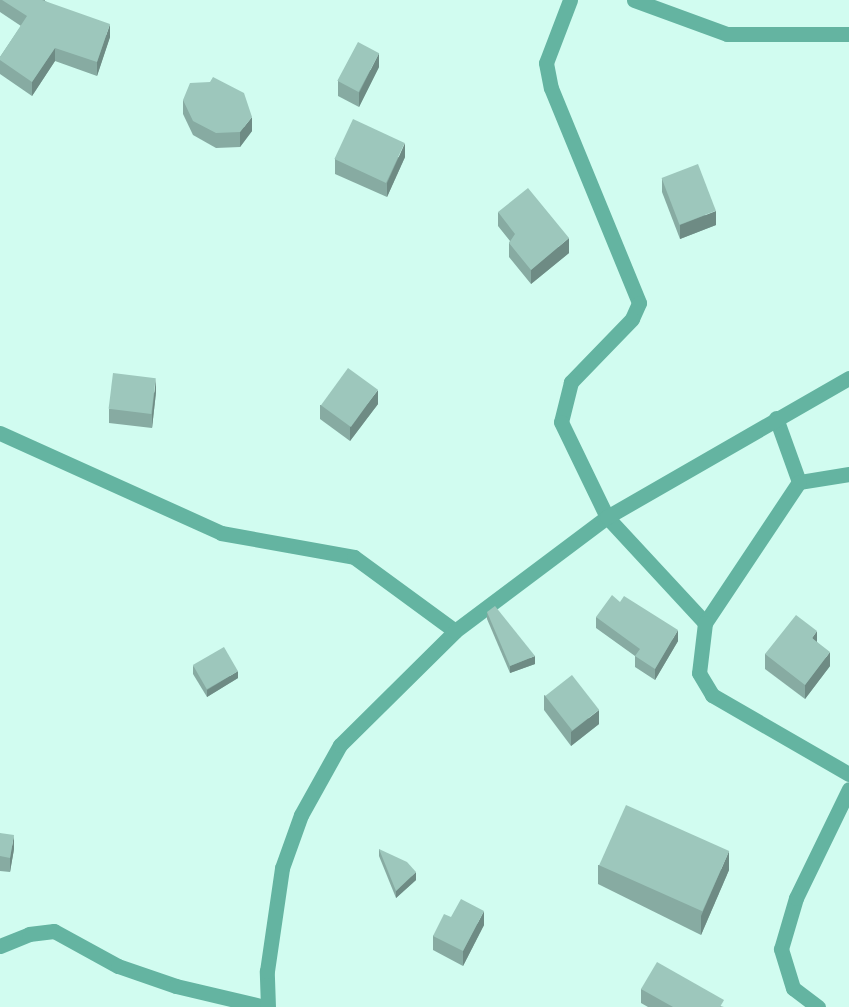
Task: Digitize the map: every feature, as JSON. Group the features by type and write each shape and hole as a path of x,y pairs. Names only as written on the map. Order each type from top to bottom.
{"street":[{"path":"570,0 546,63 551,88 639,303 632,319 571,382 561,405 561,422 607,517 705,623"},
{"path":"633,0 727,34 849,34"},
{"path":"0,946 29,933 54,931 137,973 267,1007 267,971 282,868 300,815 340,745 455,631 607,517 849,378"},
{"path":"776,418 799,482"},
{"path":"0,433 221,533 354,557 455,631"},
{"path":"849,474 799,482 705,623 699,673 704,688 849,774"},
{"path":"818,1007 793,988 781,949 796,898 849,789"}],"building":[{"path":"2,0 42,0 110,24 97,62 55,48 32,82 0,60 27,16"},
{"path":"358,42 379,53 359,92 337,81"},
{"path":"213,77 244,93 252,117 240,132 216,133 193,121 183,100 190,83 210,82"},
{"path":"353,119 405,143 386,183 334,159"},
{"path":"698,164 716,211 680,225 662,178"},
{"path":"528,188 569,238 531,270 509,243 515,234 498,212"},
{"path":"348,368 378,390 351,427 321,405"},
{"path":"113,373 156,378 151,414 109,409"},
{"path":"612,595 620,602 624,596 678,630 655,669 635,656 640,649 596,617"},
{"path":"495,606 535,656 510,666 487,612"},
{"path":"796,615 817,631 812,638 830,652 805,685 765,654"},
{"path":"224,647 238,671 207,689 193,665"},
{"path":"572,675 599,710 572,731 545,696"},
{"path":"626,805 729,851 702,911 599,865"},
{"path":"0,833 14,835 10,858 0,856"},
{"path":"379,849 407,862 416,872 396,891"},
{"path":"461,899 484,911 463,951 433,936 444,914 451,917"},
{"path":"657,962 724,1000 720,1007 673,1007 641,989"}]}
